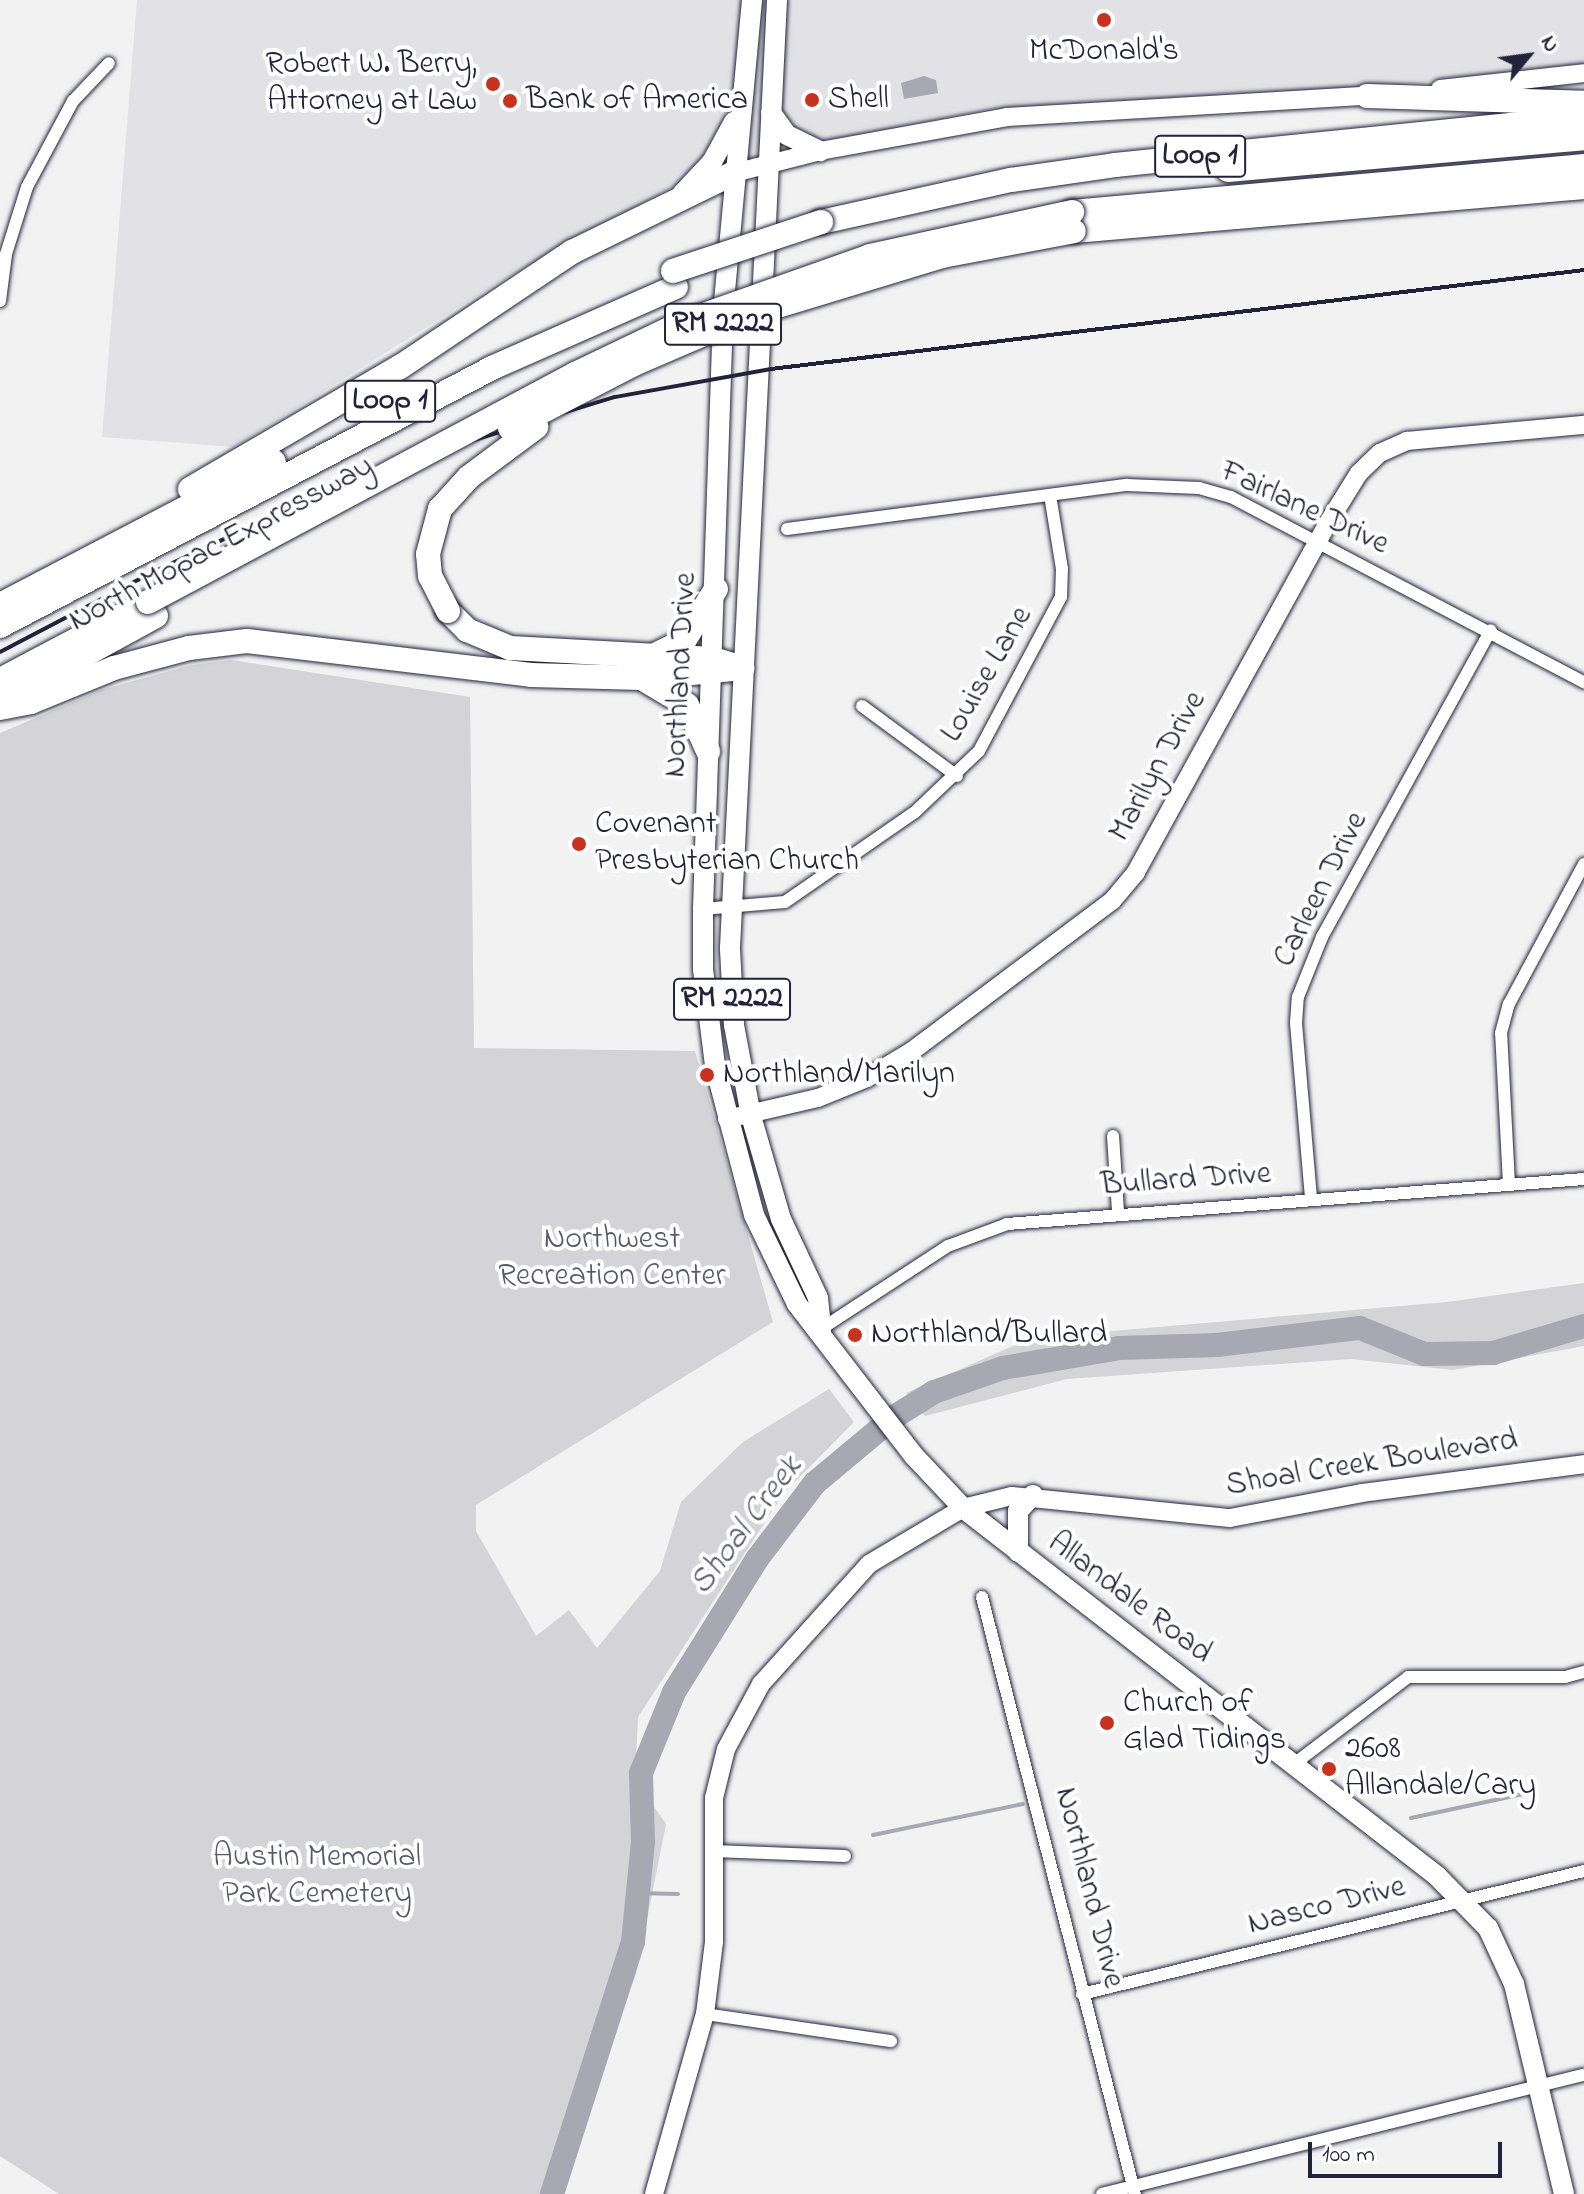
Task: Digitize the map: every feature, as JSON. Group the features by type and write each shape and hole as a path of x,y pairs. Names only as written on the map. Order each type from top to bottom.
{"highway":[{"path":"1367,96 1584,103"},
{"name":"North Mopac Expressway","path":"0,605 444,373 675,279 822,230 955,191 1115,165 1584,117"},
{"path":"822,230 961,204 1124,179 1584,138"},
{"path":"0,680 152,609 575,374 684,322 870,256 1073,221 1584,166"},
{"path":"114,545 189,490 400,367 544,269 682,194 734,173"},
{"name":"North Mopac Expressway","path":"0,701 152,609 586,389 691,338 805,296 1073,221 1584,187"},
{"path":"0,626 492,368 675,279"},
{"path":"586,389 469,477 440,509 428,554 430,576 448,611 467,630 510,648 654,655 713,667 743,668"},
{"path":"654,655 684,641 716,589"},
{"path":"0,708 189,648 247,641 484,671 641,678 713,667"},
{"path":"641,678 687,705 708,751"}],"main road":[{"name":"Northland Drive","path":"752,0 723,315 703,909 708,1019 727,1119 754,1215 797,1304 821,1329 914,1456 963,1508"},
{"name":"Northland Drive","path":"777,0 731,910 734,1025 751,1116 781,1219 818,1298 821,1329"},
{"path":"682,194 712,162 740,112"},
{"path":"771,113 787,135 820,151"},
{"path":"1018,1552 1018,1511 1033,1495"},
{"name":"Allandale Road","path":"963,1508 1464,1900 1503,1956 1564,2194"}],"street":[{"path":"0,301 6,254 27,187 73,101 109,63"},
{"path":"734,173 820,151 1037,114 1367,96 1584,73"},
{"name":"Marilyn Drive","path":"727,1119 751,1116 830,1093 912,1051 1112,901 1136,872 1317,541 1359,473 1380,453 1407,441 1584,425"},
{"name":"Fairlane Drive","path":"787,529 1127,485 1199,488 1231,497 1491,630 1584,682"},
{"name":"Louise Lane","path":"703,909 731,910 785,902 915,812 957,776 997,724 1061,597 1062,569 1050,495"},
{"name":"Carleen Drive","path":"1311,1198 1296,1023 1298,997 1322,937 1491,630"},
{"path":"862,706 957,776"},
{"path":"1509,1184 1501,1033 1509,1004 1584,864"},
{"path":"1113,1136 1118,1212"},
{"name":"Bullard Drive","path":"821,1329 948,1246 982,1230 1047,1217 1584,1179"},
{"name":"Shoal Creek Boulevard","path":"654,2194 705,2014 714,1942 714,1798 726,1749 761,1684 850,1580 891,1548 963,1508 1033,1495 1197,1519 1230,1518 1362,1493 1584,1464"},
{"name":"Northland Drive","path":"982,1597 1134,2190"},
{"path":"1294,1764 1408,1677 1565,1677 1584,1672"},
{"path":"713,1851 845,1856"},
{"name":"Nasco Drive","path":"1082,1994 1584,1871"},
{"path":"705,2014 891,2041"},
{"path":"1102,2194 1134,2190 1584,2075"}],"shaded area":[{"path":"137,0 1584,0 1584,65 1433,82 985,110 789,149 675,185 504,279 234,447 102,437"},
{"path":"924,76 936,80 938,93 904,99 901,83"}],"green space":[{"name":"Austin Memorial Park Cemetery","path":"231,660 470,697 474,1048 695,1051 773,1322 476,1505 476,1531 536,1636 569,1610 597,1648 660,1571 681,1502 743,1442 829,1389 854,1422 784,1493 638,1717 635,1780 666,1824 636,1974 554,2194 59,2194 0,2156 0,733 101,690 191,665"},
{"path":"1584,1283 1584,1346 1453,1370 1351,1359 1067,1379 925,1416 906,1393 1031,1338 1447,1302"}],"waterway":[{"name":"Shoal Creek","path":"552,2194 633,1942 643,1842 641,1773 674,1692 757,1559 815,1483 894,1417 934,1392 1003,1368 1120,1348 1217,1345 1360,1328 1424,1354 1493,1353 1584,1326"},
{"path":"1411,1818 1532,1792"},
{"path":"873,1835 1023,1804"},
{"path":"638,1893 678,1894"}],"railway":[{"path":"0,652 149,574 366,473 615,397 771,369 1584,270"}],"place":[{"name":"McDonald's","path":"1104,20"},
{"name":"Robert W. Berry, Attorney at Law","path":"493,84"},
{"name":"Shell","path":"812,100"},
{"name":"Bank of America","path":"510,101"},
{"name":"Covenant Presbyterian Church","path":"579,844"},
{"name":"Northland/Marilyn","path":"707,1075"},
{"name":"Northland/Bullard","path":"855,1335"},
{"name":"Church of Glad Tidings","path":"1107,1723"},
{"name":"2608 Allandale/Cary","path":"1329,1769"}],"park label":[{"name":"Northwest Recreation Center","path":"612,1260"}]}
